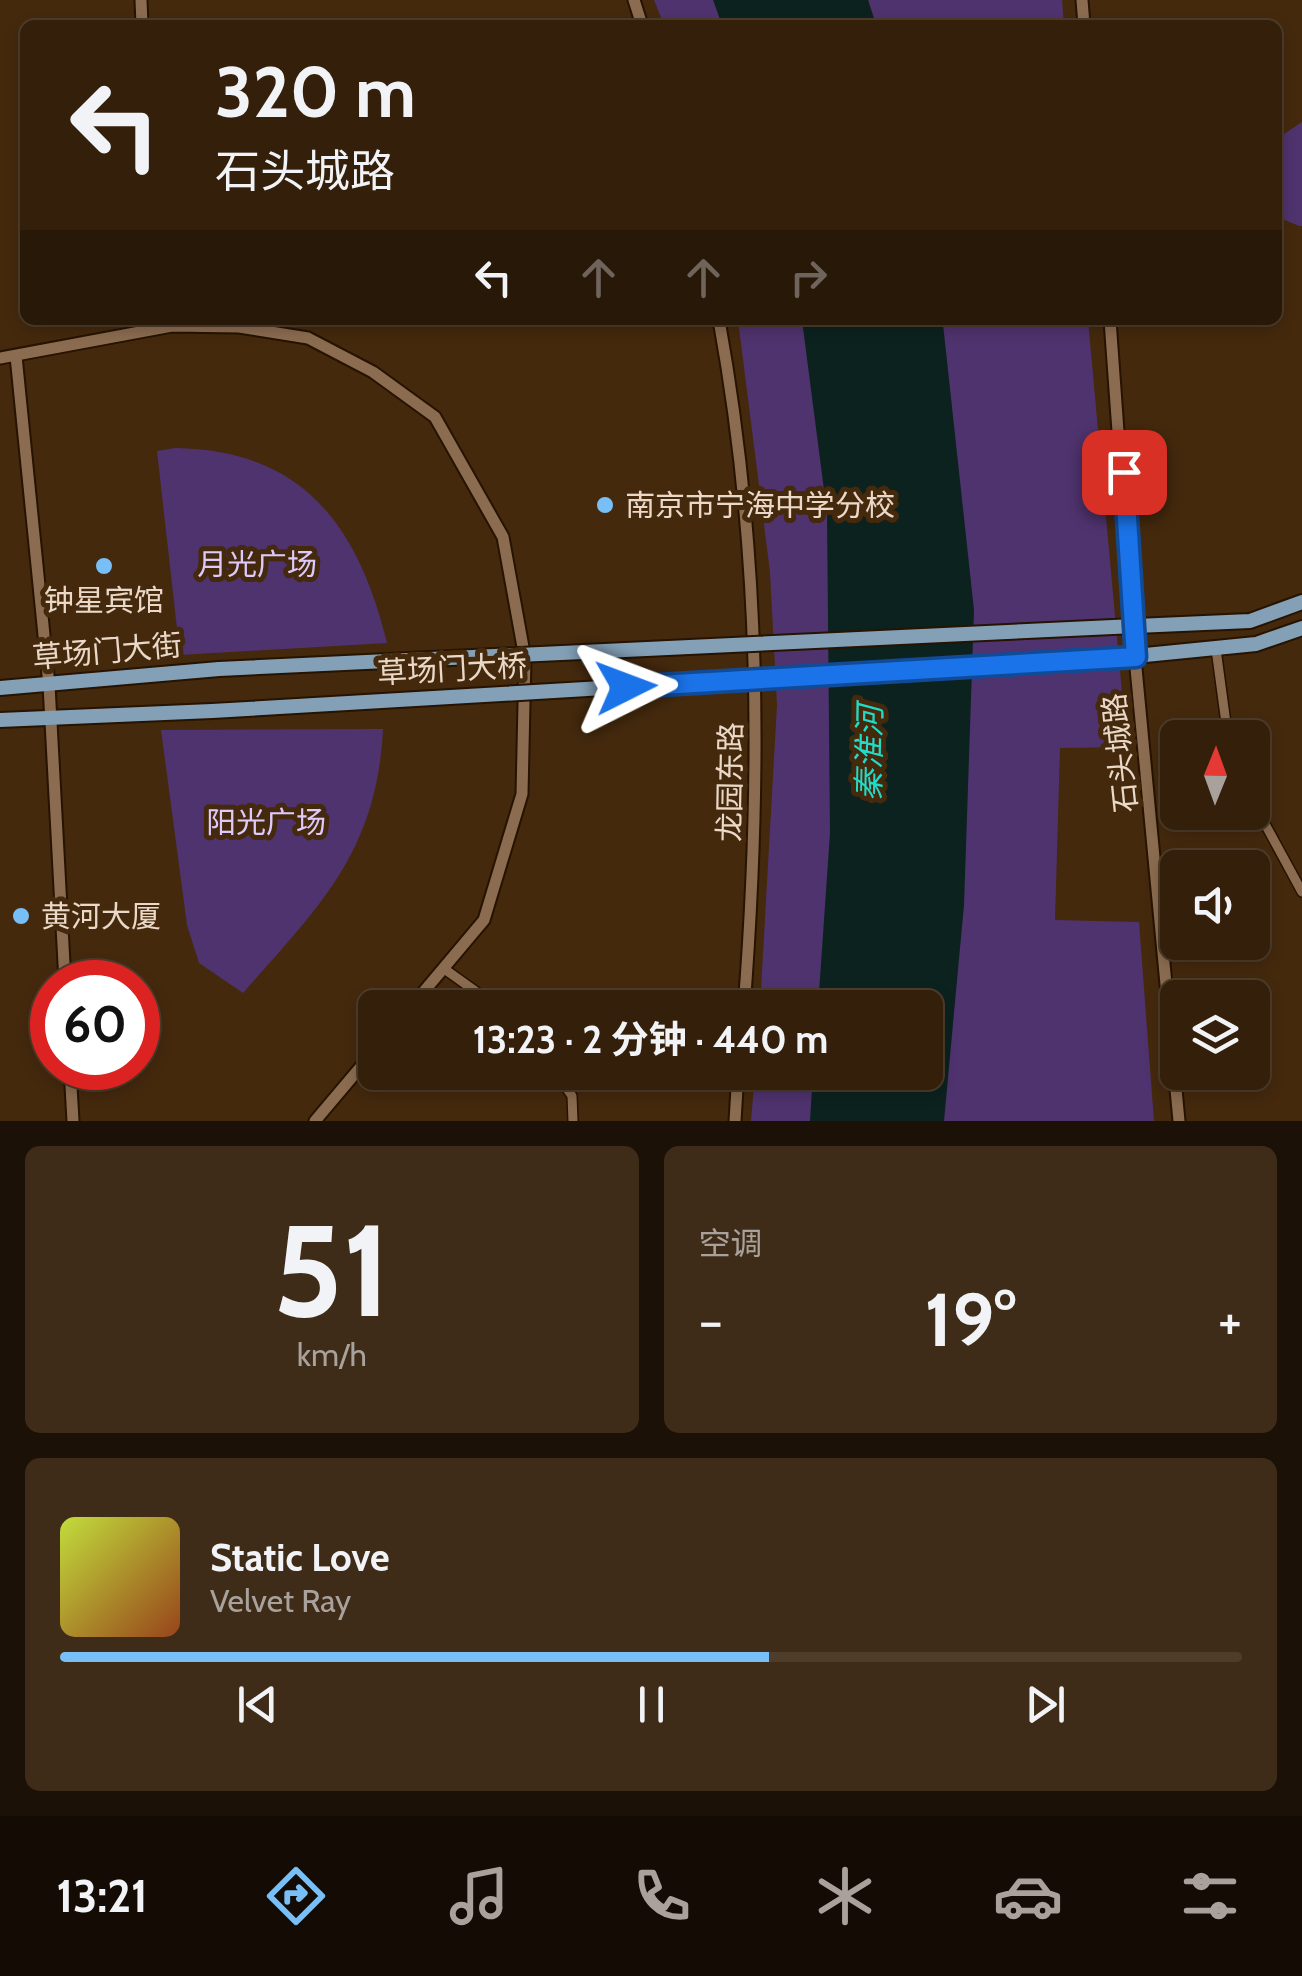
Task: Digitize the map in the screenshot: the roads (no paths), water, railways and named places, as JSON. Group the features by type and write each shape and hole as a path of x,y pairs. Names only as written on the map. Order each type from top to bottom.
{"main road":[{"path":"1132,626 1250,621 1302,602"},
{"name":"草场门大桥","path":"219,670 1132,626"},
{"path":"1136,657 1256,644 1302,628"},
{"name":"草场门大桥","path":"212,711 1136,657"},
{"name":"草场门大街","path":"0,688 219,670"},
{"name":"草场门大街","path":"0,720 212,711"}],"street":[{"path":"0,358 163,325"},
{"path":"206,325 308,338 373,372 435,417 503,537 525,658 522,794 484,920 425,990"},
{"name":"龙园东路","path":"720,325 752,576 758,760 745,990"},
{"name":"石头城路","path":"1110,325 1132,626 1179,1121"},
{"path":"16,356 49,685 64,960"},
{"path":"1216,648 1226,720"},
{"path":"1269,830 1300,884"},
{"path":"443,968 474,990"},
{"path":"315,1121 358,1070"},
{"path":"71,1090 73,1121"},
{"path":"568,1090 572,1096 573,1121"},
{"path":"735,1121 737,1090"}],"water":[{"path":"713,0 868,0 874,20 720,20"},
{"name":"秦淮河","path":"803,325 944,325 974,610 964,905 944,1121 810,1121 812,1090 943,1090 943,990 819,990 830,833 827,513"}],"place":[{"name":"南京市宁海中学分校","path":"605,505"},
{"name":"钟星宾馆","path":"104,566"},
{"name":"黄河大厦","path":"21,916"}],"park label":[{"name":"月光广场","path":"257,564"},
{"name":"阳光广场","path":"266,822"}]}
